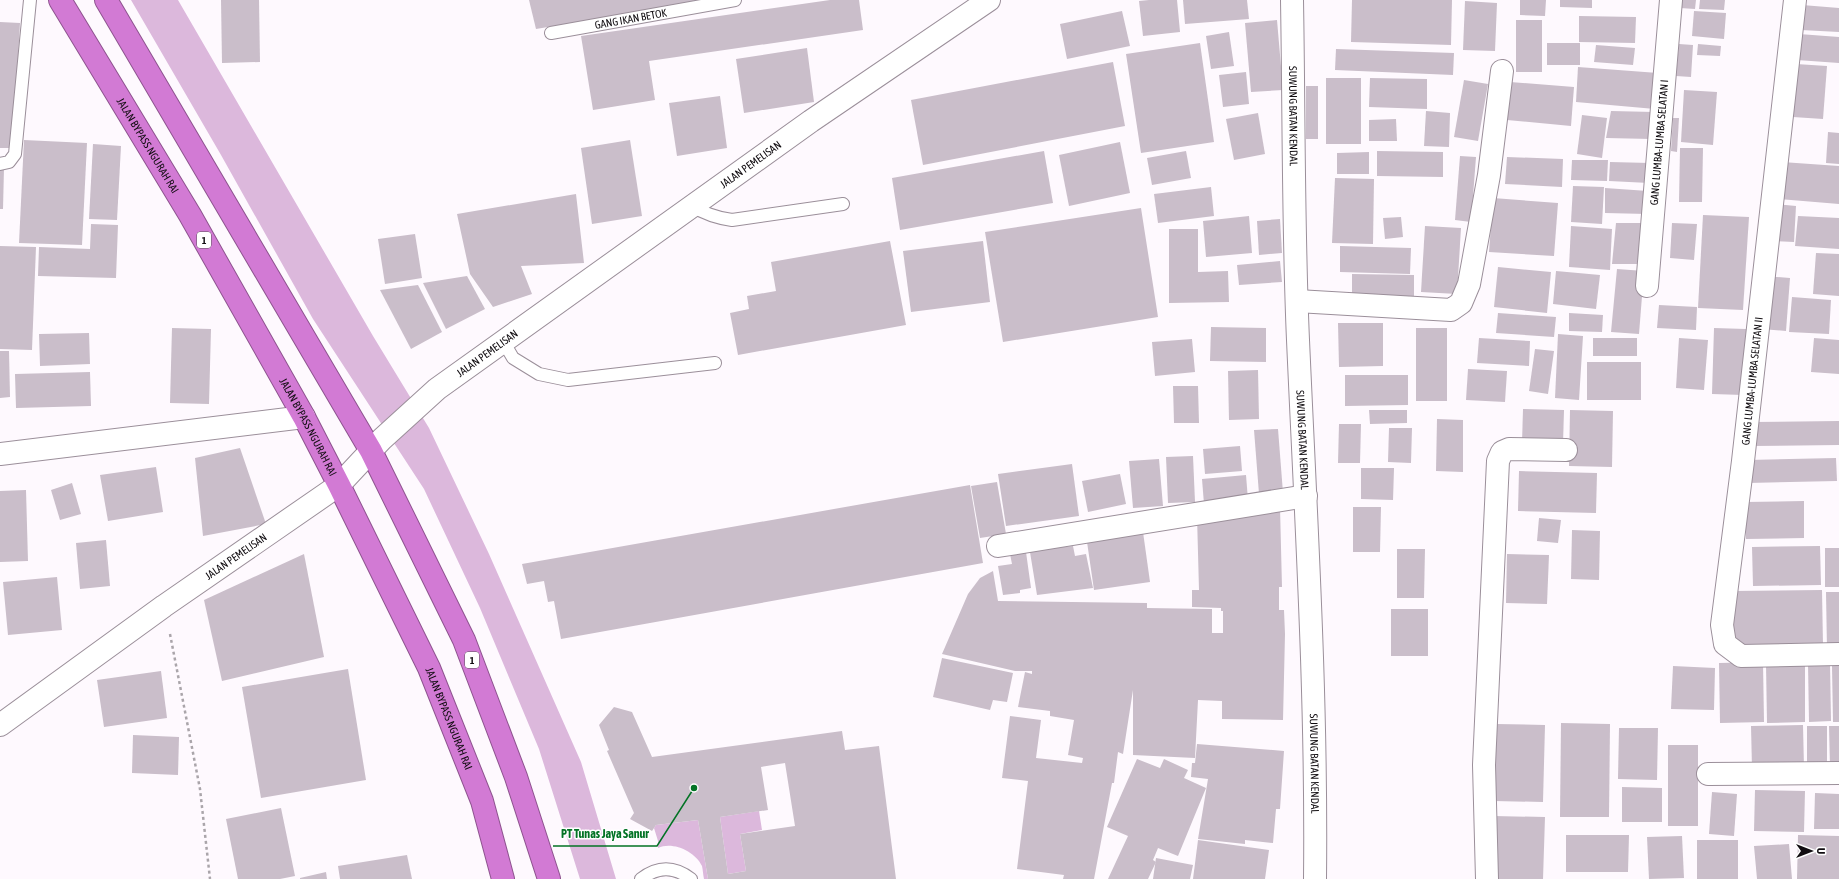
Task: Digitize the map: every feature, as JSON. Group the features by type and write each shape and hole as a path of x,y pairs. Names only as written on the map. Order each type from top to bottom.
{"highway":[{"name":"JALAN BYPASS NGURAH RAI","path":"60,0 190,215 304,417 339,485 429,668 482,801 503,879"},
{"name":"1","path":"109,1 377,445 464,640 516,777 549,879"}],"street":[{"name":"JALAN PEMELISAN","path":"0,724 164,606 339,485 377,445 437,389 811,121 989,0"},
{"name":"SUWUNG BATAN KENDAL","path":"1292,0 1297,301 1306,496 1316,822 1315,879"},
{"name":"GANG LUMBA-LUMBA SELATAN I","path":"1647,286 1671,0"},
{"name":"GANG LUMBA-LUMBA SELATAN II","path":"1795,0 1743,461 1722,625 1725,644 1741,656 1839,654"},
{"path":"1297,301 1451,310 1461,303 1469,284 1489,175 1502,72"},
{"path":"0,454 304,417"},
{"path":"1487,879 1484,765 1498,461 1502,452 1509,449 1566,450"},
{"path":"998,546 1306,496"},
{"path":"1708,774 1839,773"}],"lane":[{"path":"0,164 9,162 15,154 30,0"},
{"name":"GANG IKAN BETOK","path":"551,33 735,0"},
{"path":"692,206 701,212 718,218 732,220 843,204"},
{"path":"503,341 513,358 539,374 568,380 715,363"},
{"path":"641,879 660,869 672,869 682,872 691,879"}],"path":[{"path":"164,606 200,789 210,879"}],"shaded area":[{"path":"131,0 178,0 373,336 429,428 489,554 581,762 616,879 580,879 539,749 480,608 424,489 313,319 221,155"},
{"path":"759,811 762,830 740,834 746,871 728,874 720,817"},
{"path":"698,820 708,879 704,879 702,866 699,861 689,852 670,846 658,848 658,841 654,828 656,825"}],"building":[{"path":"221,0 259,0 260,62 222,63"},
{"path":"529,0 710,0 536,29"},
{"path":"830,0 859,0 863,30 649,61 655,100 593,110 581,36"},
{"path":"1177,0 1180,32 1143,36 1139,1"},
{"path":"1183,0 1247,0 1249,19 1185,24"},
{"path":"1352,0 1452,0 1451,45 1351,42"},
{"path":"1520,0 1546,0 1545,16 1520,15"},
{"path":"1560,0 1592,0 1592,8 1560,7"},
{"path":"1681,0 1696,0 1695,9 1680,8"},
{"path":"1700,0 1725,0 1724,10 1699,9"},
{"path":"1465,1 1497,3 1495,51 1463,50"},
{"path":"1802,5 1839,8 1839,32 1801,30"},
{"path":"1122,11 1130,46 1067,59 1060,24"},
{"path":"1694,11 1726,13 1724,39 1692,36"},
{"path":"1579,16 1636,17 1635,43 1579,42"},
{"path":"1277,20 1283,90 1251,92 1245,23"},
{"path":"1516,20 1542,20 1542,72 1516,72"},
{"path":"0,22 20,23 13,148 0,148"},
{"path":"1229,32 1234,66 1211,69 1206,36"},
{"path":"1799,34 1839,37 1839,63 1797,60"},
{"path":"1200,43 1214,142 1141,153 1126,54"},
{"path":"1547,43 1580,43 1580,65 1547,65"},
{"path":"1679,44 1693,45 1691,77 1676,76"},
{"path":"1698,44 1721,46 1720,56 1697,55"},
{"path":"1596,45 1635,48 1633,65 1594,62"},
{"path":"807,48 814,102 744,113 736,59"},
{"path":"1336,49 1454,53 1453,75 1335,70"},
{"path":"1113,62 1125,126 923,165 911,100"},
{"path":"1796,64 1827,66 1823,119 1793,117"},
{"path":"1578,67 1658,73 1655,109 1576,102"},
{"path":"1246,72 1249,104 1223,107 1219,75"},
{"path":"1326,78 1361,78 1361,144 1326,144"},
{"path":"1370,78 1427,79 1427,109 1369,107"},
{"path":"1464,80 1488,84 1478,141 1454,137"},
{"path":"1510,82 1574,87 1571,126 1507,120"},
{"path":"1306,86 1318,86 1318,139 1306,139"},
{"path":"1684,90 1717,92 1713,145 1681,142"},
{"path":"720,96 727,148 677,156 669,103"},
{"path":"1426,111 1450,113 1449,147 1424,146"},
{"path":"1611,111 1654,112 1651,139 1606,138"},
{"path":"1258,113 1265,154 1234,160 1226,119"},
{"path":"1582,115 1607,118 1602,158 1577,154"},
{"path":"1673,118 1679,118 1677,152 1671,151"},
{"path":"1396,119 1397,141 1369,141 1369,120"},
{"path":"1828,132 1839,133 1839,164 1826,163"},
{"path":"24,140 87,143 82,245 19,243"},
{"path":"630,140 642,216 592,224 581,148"},
{"path":"1120,142 1130,193 1069,206 1059,155"},
{"path":"93,144 121,146 117,220 89,219"},
{"path":"1680,148 1703,148 1702,202 1679,202"},
{"path":"1044,151 1053,203 900,230 892,178"},
{"path":"1186,151 1191,178 1152,185 1147,158"},
{"path":"1377,151 1443,152 1443,177 1377,176"},
{"path":"1369,152 1369,174 1337,174 1337,153"},
{"path":"1460,156 1476,157 1471,222 1455,220"},
{"path":"1507,157 1563,159 1562,187 1505,184"},
{"path":"1572,160 1608,160 1607,181 1571,180"},
{"path":"1610,162 1650,163 1649,183 1609,181"},
{"path":"1782,162 1839,166 1839,204 1779,199"},
{"path":"0,168 4,168 3,209 0,209"},
{"path":"1335,178 1374,179 1373,244 1332,243"},
{"path":"1573,186 1604,187 1602,224 1571,222"},
{"path":"1211,187 1214,216 1158,223 1154,194"},
{"path":"1605,188 1648,191 1647,214 1605,213"},
{"path":"576,194 584,263 521,266 532,294 493,307 470,274 457,214"},
{"path":"1493,198 1558,203 1554,256 1489,252"},
{"path":"1775,204 1796,206 1794,242 1772,241"},
{"path":"1141,208 1158,317 1003,342 985,232"},
{"path":"1703,215 1749,217 1743,310 1698,308"},
{"path":"1249,216 1252,253 1206,257 1203,221"},
{"path":"1798,216 1839,218 1839,249 1795,246"},
{"path":"1401,217 1403,237 1385,239 1383,218"},
{"path":"1280,219 1282,253 1259,255 1257,221"},
{"path":"1616,223 1644,223 1643,264 1612,264"},
{"path":"1672,223 1697,224 1694,260 1670,258"},
{"path":"91,224 118,225 116,278 38,276 39,247 90,249"},
{"path":"1425,226 1461,228 1457,294 1421,292"},
{"path":"1571,226 1612,229 1610,270 1569,267"},
{"path":"1169,229 1198,229 1198,272 1228,271 1229,302 1169,303"},
{"path":"415,234 422,278 385,284 378,239"},
{"path":"890,241 906,325 738,355 730,313 749,309 747,296 776,291 771,262"},
{"path":"983,241 990,302 911,312 903,251"},
{"path":"0,246 36,247 32,350 0,349"},
{"path":"1340,246 1411,248 1410,274 1340,272"},
{"path":"1816,253 1839,254 1839,296 1813,294"},
{"path":"1280,261 1282,282 1239,285 1237,265"},
{"path":"1498,267 1551,272 1547,313 1494,307"},
{"path":"1617,269 1644,271 1639,334 1611,332"},
{"path":"1556,271 1600,275 1596,309 1553,304"},
{"path":"1352,274 1414,275 1414,302 1352,301"},
{"path":"467,276 485,309 446,329 423,283"},
{"path":"1765,276 1790,278 1786,331 1761,329"},
{"path":"418,285 442,332 411,349 380,290"},
{"path":"1792,297 1831,300 1829,334 1789,332"},
{"path":"1659,305 1697,307 1696,330 1657,328"},
{"path":"1498,313 1556,317 1554,337 1496,333"},
{"path":"1569,313 1603,315 1602,332 1569,331"},
{"path":"1338,323 1383,323 1383,366 1339,367"},
{"path":"1211,327 1266,328 1266,362 1210,361"},
{"path":"172,328 211,329 209,404 170,403"},
{"path":"1416,328 1447,328 1447,401 1416,401"},
{"path":"1714,328 1746,329 1743,395 1712,394"},
{"path":"89,333 90,364 40,366 39,334"},
{"path":"1558,334 1583,336 1579,400 1555,398"},
{"path":"1479,338 1530,341 1529,366 1477,363"},
{"path":"1593,338 1637,338 1637,356 1593,356"},
{"path":"1679,338 1708,340 1704,390 1676,388"},
{"path":"1814,338 1839,340 1839,374 1811,372"},
{"path":"1192,339 1195,372 1155,376 1152,342"},
{"path":"1535,349 1554,351 1548,394 1529,391"},
{"path":"0,351 9,351 10,397 0,398"},
{"path":"1587,362 1641,362 1641,400 1587,400"},
{"path":"1468,369 1507,371 1505,402 1466,400"},
{"path":"1258,370 1259,419 1229,420 1228,371"},
{"path":"90,372 91,406 16,408 15,374"},
{"path":"1345,375 1408,375 1408,405 1345,406"},
{"path":"1173,386 1198,386 1199,423 1174,423"},
{"path":"1523,409 1564,410 1563,444 1522,443"},
{"path":"1369,410 1407,410 1407,423 1370,424"},
{"path":"1570,410 1613,411 1612,467 1569,466"},
{"path":"1437,419 1463,420 1463,472 1436,471"},
{"path":"1839,421 1839,445 1753,446 1753,422"},
{"path":"1339,424 1361,424 1360,463 1338,463"},
{"path":"1389,428 1412,428 1411,463 1388,462"},
{"path":"1278,429 1283,493 1259,494 1254,430"},
{"path":"1240,446 1242,471 1205,474 1203,449"},
{"path":"240,448 266,524 203,536 195,458"},
{"path":"1193,456 1195,502 1168,503 1166,457"},
{"path":"1836,458 1837,481 1748,483 1748,460"},
{"path":"1159,459 1163,506 1133,508 1129,461"},
{"path":"1072,464 1079,516 1006,526 998,474"},
{"path":"156,467 163,512 108,521 100,475"},
{"path":"1361,468 1394,468 1393,500 1361,499"},
{"path":"1519,471 1597,473 1596,513 1518,511"},
{"path":"1120,474 1126,504 1088,512 1082,481"},
{"path":"1246,475 1248,500 1204,504 1202,479"},
{"path":"997,482 1006,534 980,538 971,486"},
{"path":"72,483 81,514 60,520 51,490"},
{"path":"970,485 983,563 561,639 554,601 548,602 544,581 527,584 522,564"},
{"path":"26,490 28,561 0,562 0,491"},
{"path":"1804,501 1804,538 1746,539 1745,502"},
{"path":"1280,507 1282,587 1279,587 1279,610 1284,610 1285,634 1283,720 1222,719 1222,701 1198,700 1195,758 1133,755 1133,690 1123,754 1118,752 1114,783 1112,783 1094,879 1063,879 1064,875 1017,869 1028,781 1002,778 1010,716 1041,720 1036,758 1082,763 1083,758 1068,755 1074,720 1050,716 1050,711 1018,707 1025,672 1032,674 1032,671 1015,671 942,654 968,594 980,578 993,571 998,601 1147,603 1147,608 1212,609 1212,633 1223,633 1223,611 1221,611 1221,608 1192,607 1192,590 1199,590 1197,516"},
{"path":"1353,507 1381,507 1380,552 1353,552"},
{"path":"1539,518 1561,520 1558,543 1537,541"},
{"path":"1572,530 1600,531 1599,580 1571,579"},
{"path":"1143,532 1150,582 1094,590 1086,535"},
{"path":"106,540 110,586 80,589 76,543"},
{"path":"1061,541 1062,547 1073,546 1075,556 1086,554 1093,588 1037,595 1029,546"},
{"path":"1820,546 1821,585 1753,586 1752,547"},
{"path":"1825,548 1839,548 1839,587 1825,587"},
{"path":"1397,549 1425,549 1424,598 1397,598"},
{"path":"1026,552 1031,588 1020,590 1020,593 1003,595 998,566 1012,564 1010,554"},
{"path":"304,554 324,657 222,681 204,600"},
{"path":"1507,554 1549,555 1547,604 1506,603"},
{"path":"57,577 62,630 8,635 3,582"},
{"path":"1822,590 1823,646 1734,648 1733,591"},
{"path":"1826,592 1839,592 1839,650 1827,650"},
{"path":"1391,609 1428,609 1428,656 1391,656"},
{"path":"942,658 1013,673 1007,702 993,700 990,710 933,697"},
{"path":"1763,662 1764,722 1720,723 1719,663"},
{"path":"1805,663 1805,722 1767,723 1766,664"},
{"path":"1808,663 1830,663 1831,721 1809,722"},
{"path":"1673,666 1715,668 1714,710 1671,709"},
{"path":"1832,666 1839,666 1839,722 1833,722"},
{"path":"348,669 366,780 261,798 242,687"},
{"path":"161,671 167,718 104,727 97,680"},
{"path":"614,707 632,712 652,757 842,731 845,750 879,746 896,879 708,879 698,820 656,825 652,831 630,819 634,813 607,751 609,750 599,725","holes":["785,763 795,826 740,834 746,871 728,874 720,817 768,810 761,767"]},
{"path":"1561,723 1610,724 1609,817 1560,817"},
{"path":"1496,724 1545,725 1543,802 1494,801"},
{"path":"1803,725 1804,768 1752,768 1751,726"},
{"path":"1807,726 1827,726 1827,768 1807,768"},
{"path":"1829,726 1839,726 1839,767 1830,767"},
{"path":"1619,728 1658,728 1657,780 1618,779"},
{"path":"133,735 179,737 178,775 132,773"},
{"path":"1197,744 1284,751 1280,809 1276,809 1273,843 1245,840 1245,844 1198,839 1208,779 1191,777 1192,763 1195,763"},
{"path":"1668,745 1698,745 1698,826 1668,826"},
{"path":"1137,759 1160,768 1164,759 1188,770 1184,778 1206,788 1178,856 1158,848 1153,860 1156,862 1148,879 1108,879 1128,836 1107,827"},
{"path":"1622,787 1662,788 1662,822 1622,822"},
{"path":"1755,790 1805,791 1804,832 1754,831"},
{"path":"1712,792 1737,794 1734,836 1709,834"},
{"path":"1815,793 1839,794 1839,829 1814,829"},
{"path":"281,808 295,876 280,879 238,879 226,819"},
{"path":"1494,816 1545,817 1543,879 1493,879"},
{"path":"1566,835 1629,835 1628,872 1566,872"},
{"path":"1798,835 1839,836 1839,879 1797,879"},
{"path":"1682,836 1684,878 1649,879 1647,837"},
{"path":"1198,840 1269,850 1265,879 1193,879"},
{"path":"1697,840 1738,840 1738,879 1697,879"},
{"path":"1789,844 1792,879 1757,879 1754,846"},
{"path":"407,855 412,879 340,879 338,866"},
{"path":"1156,858 1193,865 1190,879 1153,879"},
{"path":"326,872 327,879 300,879 300,878"}],"place":[{"name":"PT Tunas Jaya Sanur","path":"694,788"}]}
